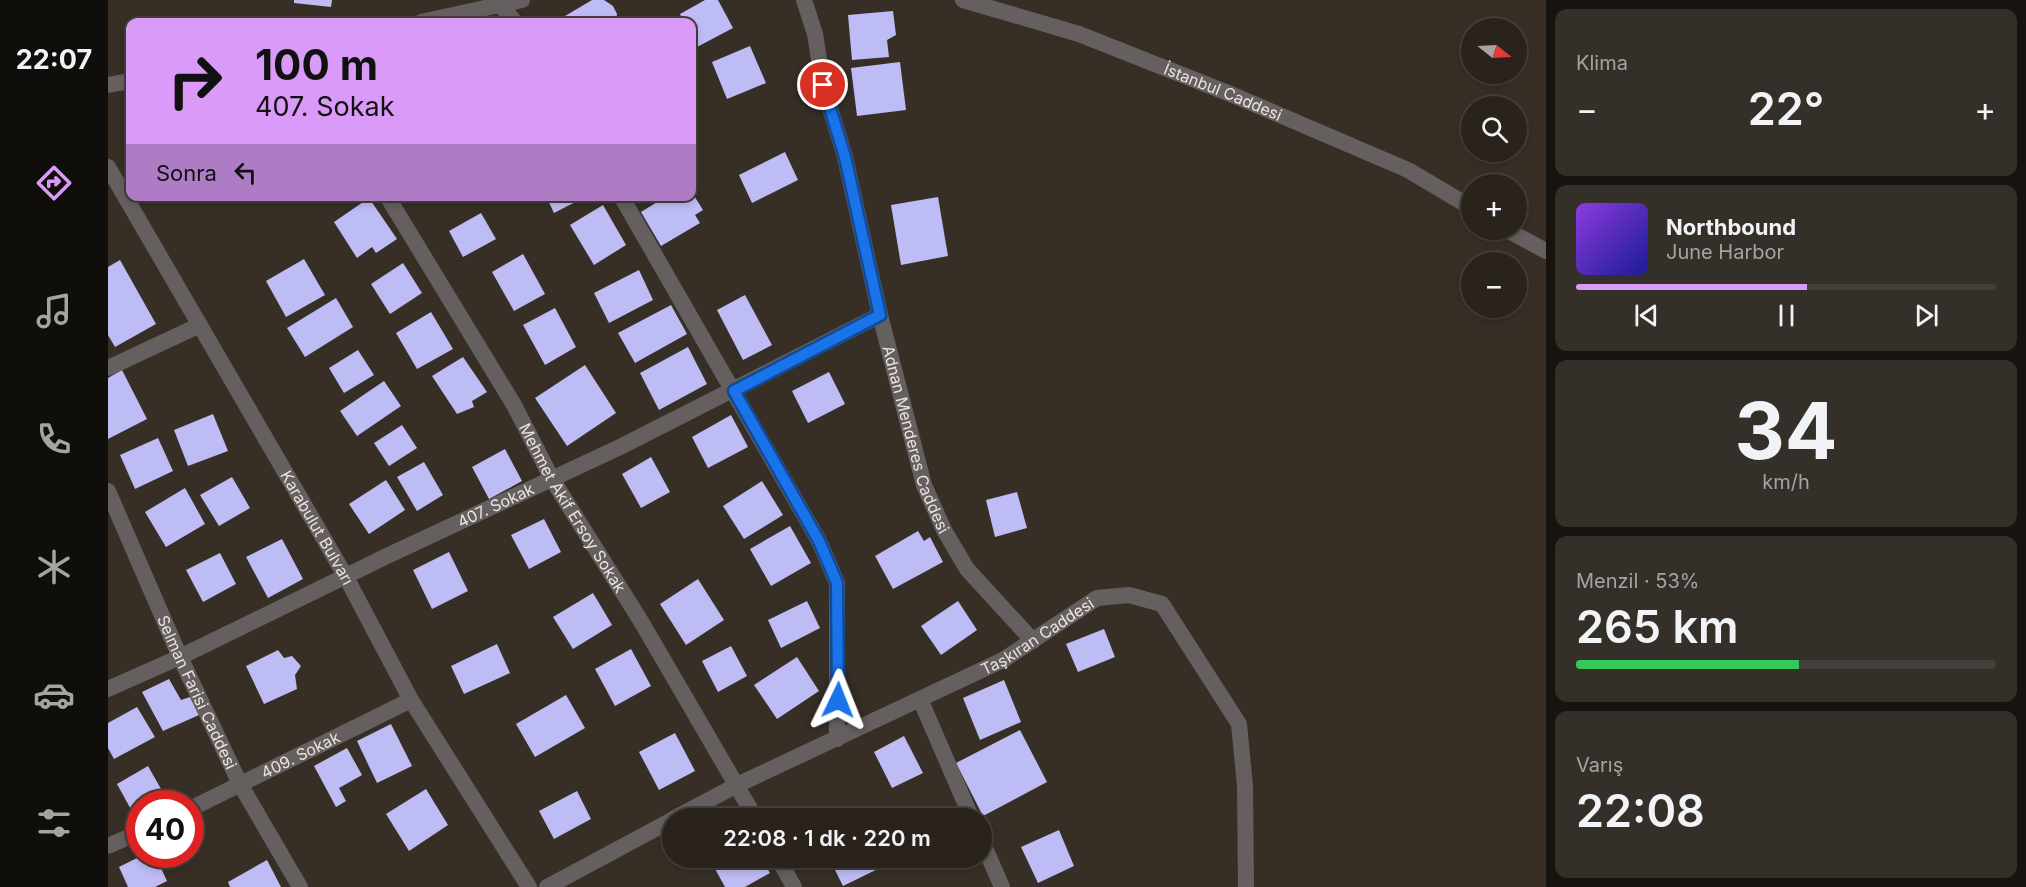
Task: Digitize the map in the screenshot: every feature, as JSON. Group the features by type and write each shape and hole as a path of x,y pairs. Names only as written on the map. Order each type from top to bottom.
{"street":[{"path":"440,18 522,0"},
{"name":"Adnan Menderes Caddesi","path":"804,0 815,34 823,85 845,157 880,315 924,485 944,530 966,569 1033,640"},
{"name":"İstanbul Caddesi","path":"963,0 1079,34 1253,103 1407,170 1461,202"},
{"path":"500,5 511,18"},
{"path":"108,85 126,82"},
{"name":"Karabulut Bulvarı","path":"108,167 126,198"},
{"name":"Karabulut Bulvarı","path":"128,201 346,578 411,700 529,887"},
{"name":"Mehmet Akif Ersoy Sokak","path":"390,201 514,405 552,479 642,622 750,808"},
{"path":"624,201 819,541 837,583 837,739"},
{"path":"1526,240 1546,251"},
{"name":"407. Sokak","path":"108,689 346,578 734,391 880,315"},
{"path":"108,368 200,325"},
{"name":"Selman Farisi Caddesi","path":"108,490 180,657 240,784 300,887"},
{"name":"Taşkıran Caddesi","path":"694,808 737,785 1003,660 1097,598 1129,595 1162,604 1239,724 1245,786 1246,887"},
{"path":"920,699 967,808"},
{"name":"409. Sokak","path":"204,802 411,700"},
{"name":"Taşkıran Caddesi","path":"547,887 662,825"},
{"path":"108,846 126,838"},
{"path":"992,864 1002,887"},
{"path":"784,868 794,887"}],"building":[{"path":"294,0 332,0 331,7 294,3"},
{"path":"592,0 604,0 613,6 617,14 616,18 562,18"},
{"path":"705,0 718,0 733,28 697,47 696,18 682,18 680,14"},
{"path":"893,11 896,35 887,40 889,57 852,60 848,15"},
{"path":"750,46 766,83 727,99 712,62"},
{"path":"900,62 906,110 857,116 851,68"},
{"path":"785,152 798,180 752,203 739,175"},
{"path":"938,197 948,256 901,265 891,205"},
{"path":"696,199 703,210 695,215 700,223 661,246 641,212 659,201 696,201"},
{"path":"365,201 371,201 397,239 376,253 372,247 357,258 334,222"},
{"path":"548,201 577,201 554,213"},
{"path":"603,205 626,245 594,265 570,225"},
{"path":"481,213 496,239 463,257 449,231"},
{"path":"523,254 545,294 514,311 492,272"},
{"path":"304,259 325,295 286,317 266,281"},
{"path":"120,260 156,324 115,347 108,335 108,267"},
{"path":"403,263 422,293 390,314 371,284"},
{"path":"639,270 653,300 609,323 594,293"},
{"path":"745,295 772,345 743,360 717,310"},
{"path":"336,298 353,327 305,357 287,328"},
{"path":"671,305 687,334 635,363 618,333"},
{"path":"555,308 576,347 545,365 523,325"},
{"path":"431,312 453,349 417,369 396,333"},
{"path":"688,347 707,384 659,410 640,373"},
{"path":"358,350 374,375 344,393 329,368"},
{"path":"463,357 487,392 472,401 474,407 457,414 432,376"},
{"path":"585,365 616,413 567,446 535,398"},
{"path":"122,370 147,419 108,439 108,378"},
{"path":"829,372 845,404 808,423 792,391"},
{"path":"384,381 401,406 357,436 340,411"},
{"path":"213,414 228,451 188,466 174,430"},
{"path":"731,415 748,447 708,468 692,437"},
{"path":"402,425 417,448 389,466 374,443"},
{"path":"158,438 173,471 135,489 120,455"},
{"path":"505,449 522,481 489,499 472,467"},
{"path":"651,457 670,492 641,508 622,474"},
{"path":"424,462 443,495 417,511 397,477"},
{"path":"232,477 250,508 219,526 200,495"},
{"path":"386,480 405,510 369,534 349,504"},
{"path":"762,481 783,515 744,539 723,506"},
{"path":"185,488 205,524 166,547 145,512"},
{"path":"1017,492 1027,528 995,537 986,500"},
{"path":"544,519 561,552 529,569 511,535"},
{"path":"790,526 811,563 771,586 750,549"},
{"path":"918,531 924,541 930,537 943,562 893,589 875,556"},
{"path":"282,539 303,579 268,598 246,557"},
{"path":"449,552 468,591 432,609 413,570"},
{"path":"220,553 236,584 203,602 186,570"},
{"path":"698,579 724,620 686,645 660,604"},
{"path":"593,593 612,625 573,649 553,617"},
{"path":"807,601 820,628 781,648 768,620"},
{"path":"958,601 977,630 941,655 921,626"},
{"path":"1104,629 1115,657 1078,672 1066,644"},
{"path":"497,644 510,673 464,694 451,666"},
{"path":"731,646 747,676 718,692 702,661"},
{"path":"631,649 651,686 615,706 595,669"},
{"path":"278,650 284,658 292,656 301,666 295,675 297,689 264,704 246,666"},
{"path":"797,657 819,691 777,719 754,685"},
{"path":"169,679 181,700 190,697 199,715 163,731 142,692"},
{"path":"1004,680 1021,722 980,740 963,698"},
{"path":"566,695 585,728 535,757 516,724"},
{"path":"137,707 155,737 114,759 108,748 108,723"},
{"path":"391,724 412,766 377,783 357,741"},
{"path":"1020,730 1047,782 992,811 992,808 979,808 956,763"},
{"path":"675,733 695,771 659,790 639,752"},
{"path":"904,736 923,773 892,788 874,752"},
{"path":"347,748 362,775 339,788 346,801 336,807 314,766"},
{"path":"148,766 162,790 126,790 126,800 117,784"},
{"path":"426,789 448,825 409,851 386,814"},
{"path":"577,791 591,819 554,839 539,811"},
{"path":"1059,830 1074,866 1038,883 1021,847"},
{"path":"267,860 281,887 230,887 228,882"},
{"path":"126,864 126,868 161,868 167,881 155,887 128,887 119,867"},
{"path":"715,868 767,868 770,873 745,887 725,887"},
{"path":"834,868 880,868 843,886"}],"route":[{"path":"823,85 845,157 880,315 734,391 819,541 837,583 838,700"}]}
